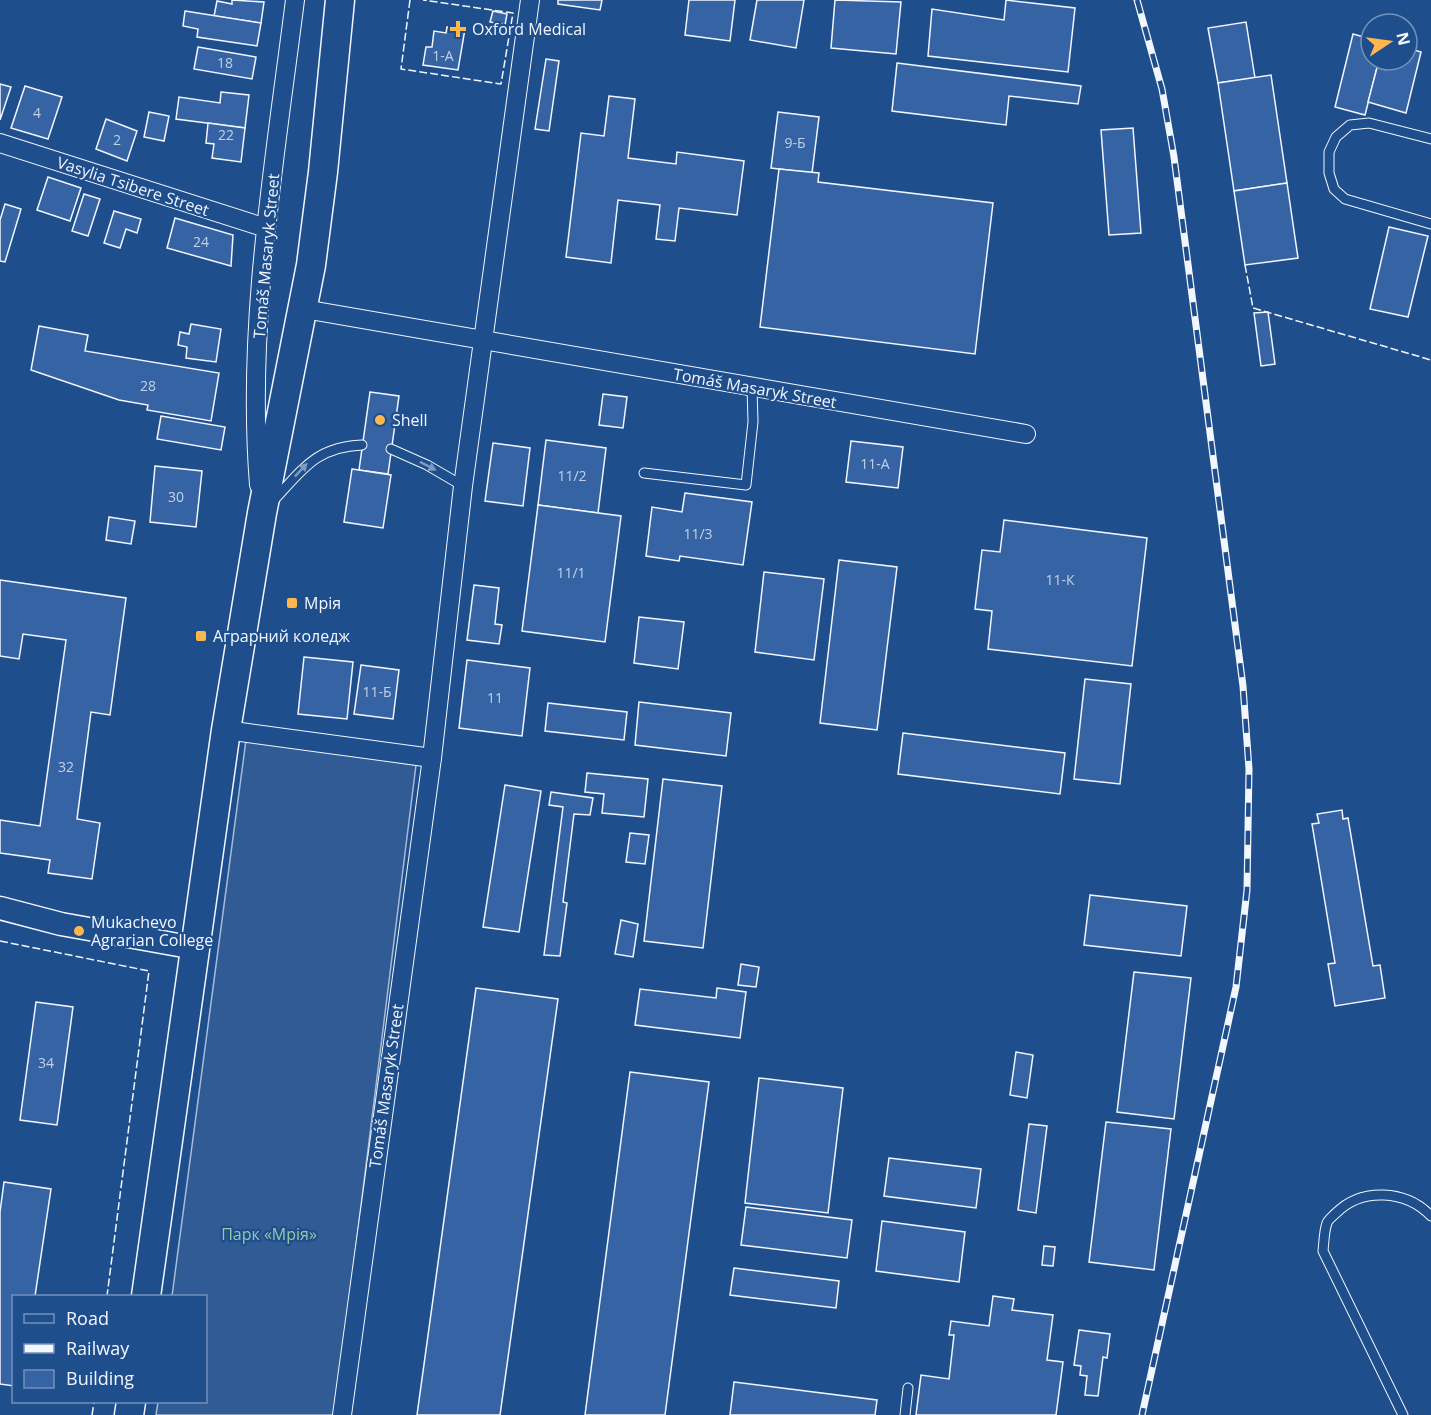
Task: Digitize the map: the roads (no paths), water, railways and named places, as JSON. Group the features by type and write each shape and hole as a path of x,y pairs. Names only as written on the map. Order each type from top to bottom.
{"main road":[{"name":"Tomáš Masaryk Street","path":"146,1295 226,730 262,513 304,309 323,172 340,0"}],"street":[{"name":"Tomáš Masaryk Street","path":"262,513 256,445 255,384 266,228 295,0"},
{"name":"Tomáš Masaryk Street","path":"342,1415 432,758 463,486 530,0"},
{"name":"Vasylia Tsibere Street","path":"0,143 266,228"},
{"name":"Tomáš Masaryk Street","path":"304,309 484,342 1026,434"},
{"path":"226,730 432,758"},
{"path":"0,908 61,924 195,948"}],"lane":[{"path":"1431,139 1369,123 1350,125 1336,137 1329,152 1329,173 1334,189 1345,199 1431,224"},
{"path":"644,473 746,485 753,422 752,387"},
{"path":"262,513 310,460 329,451 362,445"},
{"path":"391,449 427,465 463,486"},
{"path":"1403,1415 1323,1251 1327,1222 1344,1205 1368,1195 1398,1196 1422,1207 1431,1216"},
{"path":"905,1415 908,1388"}],"railway":[{"path":"1137,0 1162,89 1174,157 1243,686 1249,769 1247,890 1236,987 1142,1415"}],"place":[{"name":"Oxford Medical","path":"458,29"},
{"name":"Shell","path":"380,420"},
{"name":"Мрія","path":"292,603"},
{"name":"Аграрний коледж","path":"201,636"},
{"name":"Mukachevo Agrarian College","path":"79,931"}],"park label":[{"name":"Парк «Мрія»","path":"269,1234"}]}
